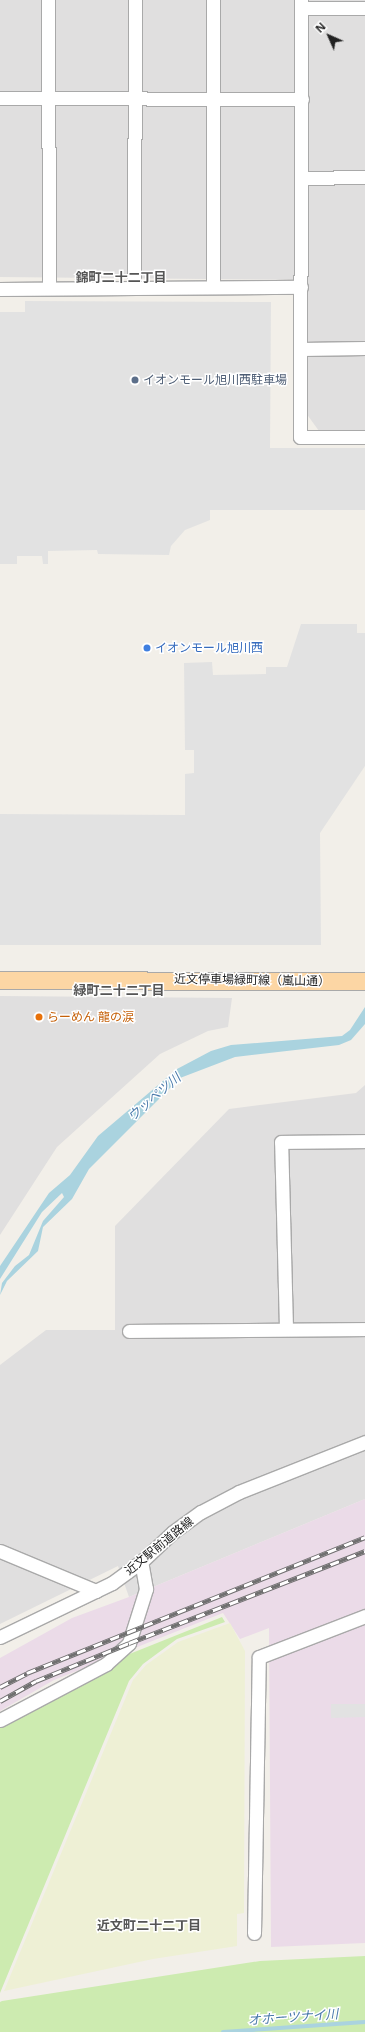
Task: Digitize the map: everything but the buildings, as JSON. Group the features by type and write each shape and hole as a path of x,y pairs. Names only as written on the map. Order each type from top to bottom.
{"main road":[{"name":"近文停車場緑町線（嵐山通）","path":"0,980 363,981"}],"street":[{"path":"48,0 49,288"},
{"path":"134,288 135,0"},
{"path":"213,0 213,287"},
{"path":"365,8 301,4 302,178 300,349 300,437 365,437"},
{"path":"0,98 302,99"},
{"path":"302,178 365,177"},
{"path":"0,289 301,287"},
{"path":"300,349 365,348"},
{"path":"286,1328 281,1142 365,1141"},
{"path":"129,1331 286,1328 365,1329"},
{"name":"近文駅前道路線","path":"0,1637 96,1591 140,1562 173,1532 201,1512 239,1492 365,1442"},
{"path":"0,1551 96,1591"},
{"path":"0,1720 106,1664 129,1643 146,1589 140,1562"},
{"path":"254,1933 259,1657 365,1616"}],"shaded area":[{"path":"0,0 365,0 365,430 319,431 306,413 308,280 0,277"},
{"name":"イオンモール旭川西駐車場","path":"25,301 271,302 270,448 365,448 365,510 210,510 210,520 185,530 171,546 169,555 98,554 97,550 48,551 48,564 43,564 42,556 17,556 17,564 0,564 0,312 25,312"},
{"path":"301,624 357,624 357,633 365,633 365,766 320,833 321,945 0,945 0,814 185,815 185,774 194,773 194,750 185,750 184,663 212,662 213,675 266,674 266,667 287,667"},
{"path":"0,996 232,998 228,1027 208,1031 160,1054 57,1147 0,1235"},
{"path":"365,1085 365,1499 129,1597 118,1566 0,1624 0,1365 46,1330 115,1330 115,1226 229,1109 356,1093"},
{"path":"365,1499 365,1943 271,1947 269,1628 240,1639 223,1613 54,1680 0,1711 0,1658 72,1618 129,1597"},
{"path":"331,1704 365,1704 365,1717 331,1718"}],"green space":[{"path":"222,1617 225,1622 177,1639 143,1664 129,1681 0,1993 0,1715 57,1683"},
{"path":"230,1623 245,1651 244,1913 237,1914 237,1946 153,1959 4,1991 133,1680 146,1665 178,1642"},
{"path":"365,1956 365,2032 0,2032 0,2002 2,2001 260,1961"}],"water":[{"name":"ウッペツ川","path":"365,1007 365,1024 351,1040 339,1045 235,1057 180,1078 89,1169 72,1199 43,1227 38,1251 7,1281 0,1295 2,1283 15,1266 29,1255 43,1221 64,1197 62,1193 42,1212 0,1279 0,1266 49,1193 70,1175 98,1136 177,1069 211,1051 231,1045 342,1036 350,1030"}],"waterway":[{"name":"オホーツナイ川","path":"223,2032 365,2022"}],"railway":[{"path":"0,1687 27,1673 365,1537"},
{"path":"0,1701 36,1681 365,1551"}],"place":[{"name":"イオンモール旭川西駐車場","path":"135,380"},
{"name":"イオンモール旭川西","path":"147,648"},
{"name":"らーめん 龍の涙","path":"39,1017"}],"district":[{"name":"錦町二十二丁目","path":"121,277"},
{"name":"緑町二十二丁目","path":"119,990"},
{"name":"近文町二十二丁目","path":"149,1925"}]}
